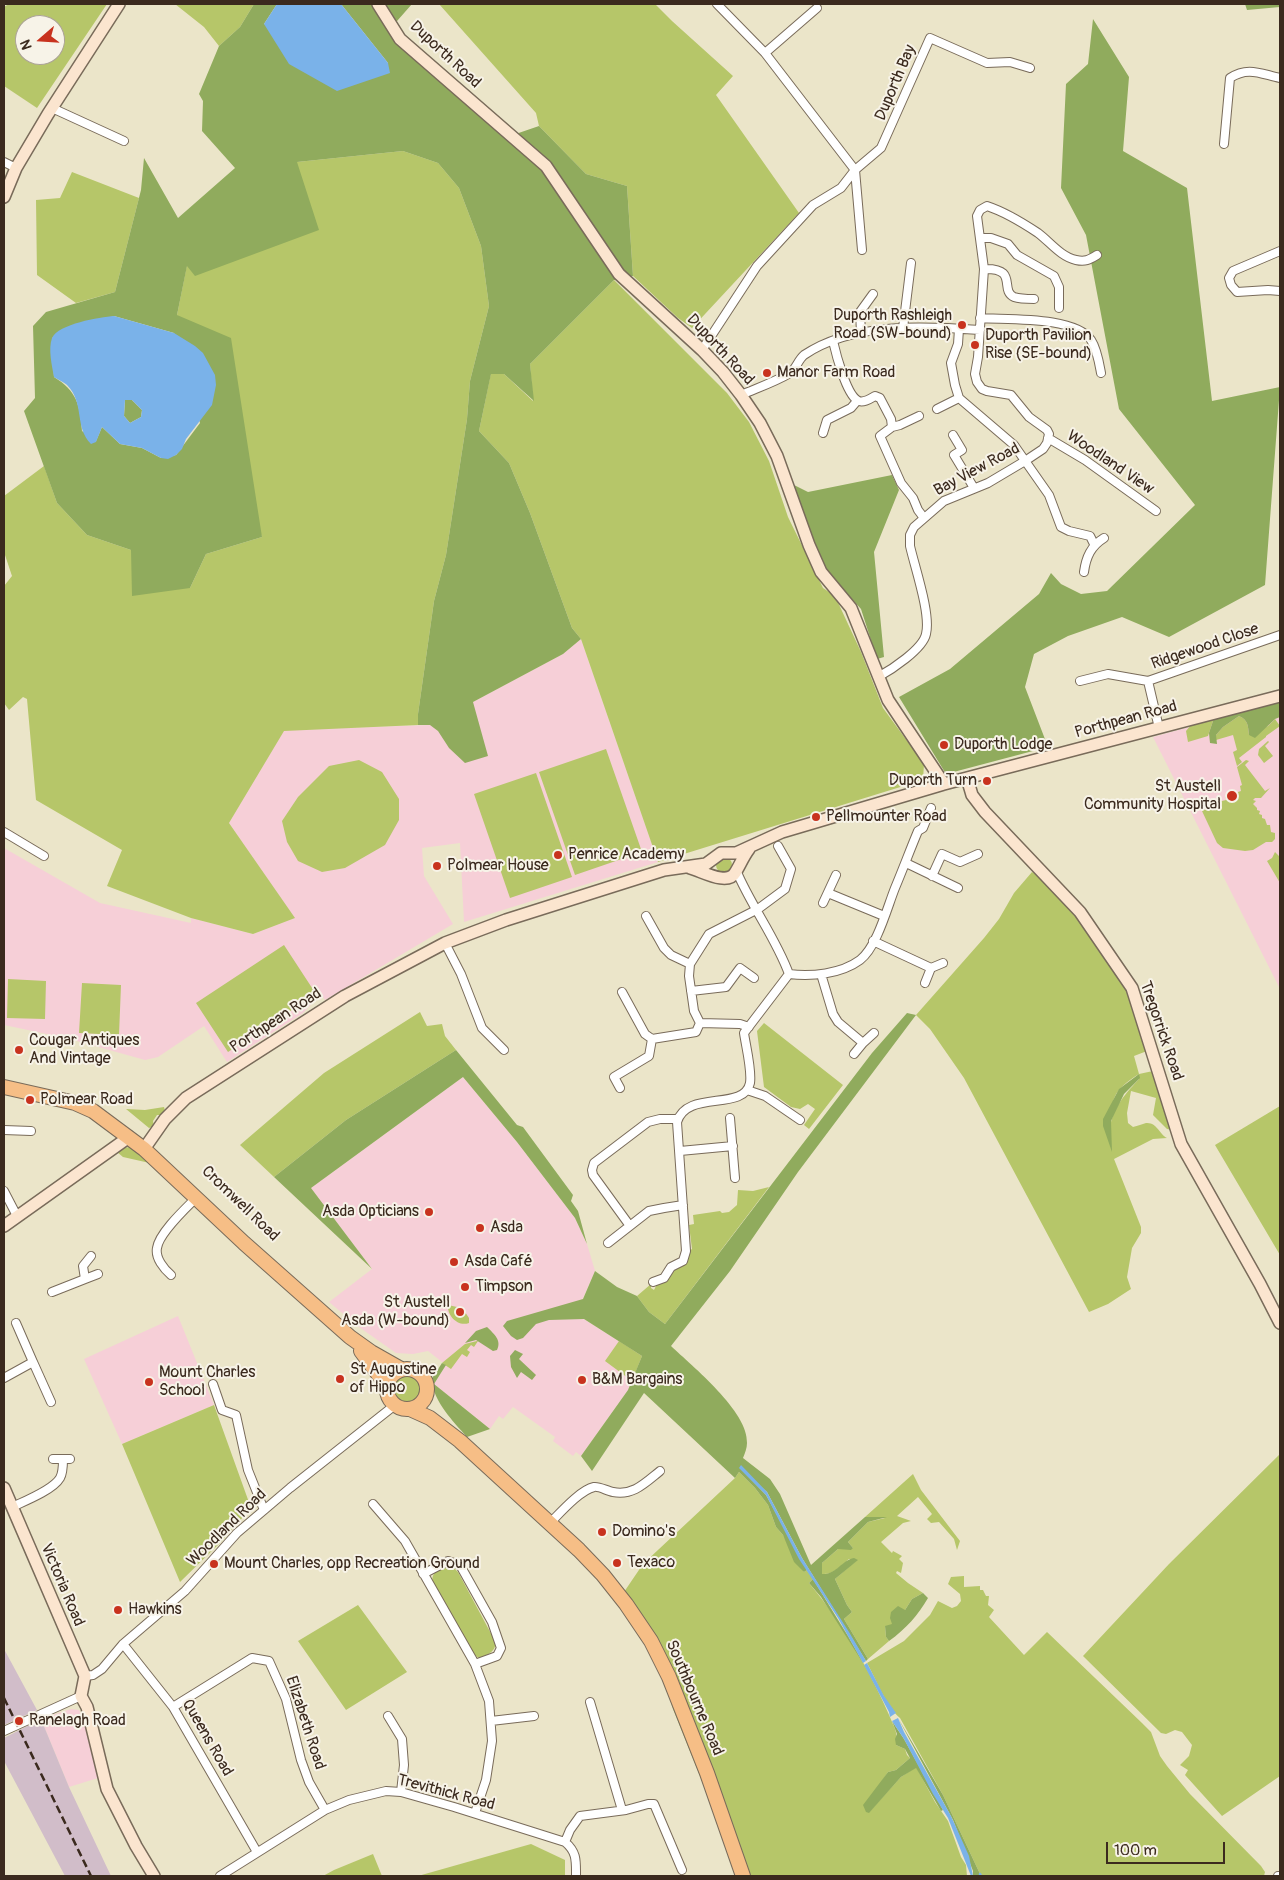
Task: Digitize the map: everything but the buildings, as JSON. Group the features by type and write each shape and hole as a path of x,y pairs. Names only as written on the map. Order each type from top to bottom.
{"highway":[{"path":"4,1080 42,1086 81,1099 106,1112 146,1145"},
{"path":"4,1087 74,1102 92,1111 130,1138 146,1145"},
{"name":"Cromwell Road","path":"146,1145 196,1198 266,1263 350,1337 400,1369"},
{"name":"Cromwell Road","path":"146,1145 268,1255 304,1295"},
{"name":"Cromwell Road","path":"350,1337 387,1386"},
{"path":"400,1369 412,1369 423,1375 428,1387 427,1395 422,1402 410,1409 404,1409 395,1405 388,1396 387,1386 392,1375 400,1369"},
{"name":"Southbourne Road","path":"427,1395 448,1431"},
{"name":"Southbourne Road","path":"410,1409 430,1418 448,1431 603,1575 626,1604 651,1641 684,1714 707,1773 742,1876"}],"street":[{"path":"4,197 16,168 119,4"},
{"name":"Duporth Road","path":"378,4 400,39 546,166 620,274 702,350 741,395 760,423 777,456 809,545 821,572 851,608 888,700 944,784"},
{"path":"717,4 765,53 855,170 862,250"},
{"path":"765,53 817,8"},
{"name":"Duporth Bay","path":"702,350 757,266 813,205 841,188 855,170 881,148 930,38 987,63 1010,62 1030,68"},
{"path":"1224,144 1230,78 1248,70 1280,78"},
{"path":"52,108 124,141"},
{"path":"4,162 16,168"},
{"path":"741,395 792,372 803,356 833,341 861,333 903,328 980,330 984,269 977,216 980,210 987,206 998,209 1039,234 1060,252 1073,260 1086,262 1097,255"},
{"path":"981,238 991,238 1008,244 1017,255 1054,276 1059,287 1059,308"},
{"path":"1280,251 1233,271 1229,278 1231,285 1238,292 1280,291"},
{"path":"903,328 911,263"},
{"path":"984,269 994,269 1002,272 1007,279 1008,292 1012,296 1034,299"},
{"path":"861,333 860,312 873,294"},
{"path":"980,318 1051,323 1071,326 1080,330 1091,340 1095,347 1101,373"},
{"path":"959,328 958,344 951,363 959,398 1014,445 1049,495 1061,527 1090,536 1094,544"},
{"name":"Woodland View","path":"980,330 975,374 976,382 982,389 1006,394 1014,398 1029,417 1047,430 1048,438 1099,469 1156,511"},
{"path":"833,341 842,372 852,394 857,400 863,402 875,396 880,398 891,419 892,426"},
{"path":"937,409 959,398"},
{"path":"823,433 827,420 851,408 857,400"},
{"path":"919,416 900,425 892,426 880,436 901,483 913,498 924,518"},
{"path":"953,435 962,450 954,455 974,488"},
{"name":"Bay View Road","path":"878,677 891,670 920,645 926,634 926,614 910,546 910,535 914,527 944,501 988,484 1025,461 1043,449 1048,438"},
{"path":"1084,572 1086,560 1094,544 1104,538"},
{"name":"Ridgewood Close","path":"1080,680 1108,674 1148,681 1280,635"},
{"path":"1148,681 1159,728"},
{"name":"Porthpean Road","path":"146,1145 165,1119 186,1098 345,996 445,943 506,920 664,870 706,864 721,853 736,853 782,832 944,784 1280,696"},
{"name":"Tregorrick Road","path":"968,778 972,795 985,812 1080,912 1132,988 1181,1144 1280,1323"},
{"path":"789,974 802,976 821,974 859,961 866,954 884,916 918,831 923,828 931,808"},
{"path":"4,832 44,856"},
{"path":"700,1023 694,1011 689,976 690,964 709,934 758,909 785,889 791,869 778,846"},
{"name":"Porthpean Road","path":"686,867 723,878 732,876 751,847"},
{"path":"727,853 735,858 745,890 758,909 789,974"},
{"path":"932,876 942,854 960,862 978,854"},
{"path":"715,857 712,868 713,872 745,890"},
{"path":"906,863 958,888"},
{"path":"823,903 836,875"},
{"path":"828,893 884,916"},
{"path":"646,916 664,948 671,955 690,964"},
{"path":"873,941 931,968"},
{"path":"445,943 461,974 482,1028 504,1050"},
{"path":"924,983 931,968 943,963"},
{"path":"691,992 726,987 740,968 754,978"},
{"path":"653,1282 664,1278 669,1269 683,1261 685,1256 678,1119 682,1112 696,1104 735,1098 747,1090 750,1080 744,1033 789,974"},
{"path":"821,974 833,1014 838,1022 863,1043"},
{"path":"622,992 646,1034 652,1038 696,1032 700,1023"},
{"path":"700,1023 740,1024 749,1027"},
{"path":"854,1054 874,1034"},
{"path":"620,1088 614,1078 649,1056 652,1038"},
{"path":"747,1090 765,1096 800,1120"},
{"path":"730,1118 735,1178"},
{"path":"630,1226 593,1174 594,1163 648,1122 660,1119 678,1119"},
{"path":"4,1130 31,1131"},
{"path":"4,1226 130,1138"},
{"path":"680,1151 733,1146"},
{"path":"4,1191 17,1216"},
{"path":"171,1275 159,1259 157,1248 170,1224 196,1198"},
{"path":"608,1243 649,1211 683,1205"},
{"path":"85,1279 83,1266 92,1256"},
{"path":"52,1292 98,1274"},
{"path":"16,1323 51,1402"},
{"path":"4,1378 33,1362"},
{"path":"213,1384 222,1410 236,1416 248,1470 264,1510"},
{"name":"Woodland Road","path":"85,1676 93,1675 102,1668 123,1644 184,1591 228,1543 264,1510 395,1405"},
{"path":"12,1507 54,1484 62,1474 67,1459 53,1459"},
{"path":"549,1524 585,1491 596,1486 622,1494 629,1493 660,1471"},
{"name":"Victoria Road","path":"4,1488 85,1676"},
{"path":"373,1504 405,1541 475,1664 489,1701 492,1741 486,1780 475,1813"},
{"path":"423,1574 448,1561 460,1565 492,1622 501,1648 497,1656 475,1664"},
{"name":"Queens Road","path":"123,1644 173,1707 257,1852"},
{"name":"Elizabeth Road","path":"173,1707 252,1658 269,1661 286,1698 300,1760 324,1810"},
{"path":"85,1676 81,1696 87,1707 107,1789 136,1846 154,1876"},
{"path":"4,1731 81,1696"},
{"path":"590,1702 622,1810"},
{"path":"388,1716 402,1739 404,1766 401,1792"},
{"path":"492,1721 534,1716"},
{"name":"Trevithick Road","path":"220,1876 324,1810 338,1803 374,1793 401,1792 565,1842"},
{"path":"576,1876 577,1858 572,1848 565,1842 570,1830 580,1816 648,1804 654,1804 682,1870"}],"shaded area":[{"name":"Penrice Academy","path":"581,639 658,862 464,922 460,843 422,848 424,876 453,924 325,1000 321,994 303,1013 227,1062 204,1026 158,1057 145,1060 66,1038 4,1025 4,848 100,903 191,923 191,918 253,934 294,918 229,823 284,730 430,725 563,654"},
{"name":"St Austell Community Hospital","path":"1280,702 1280,989 1153,737"},
{"path":"463,1077 517,1142 575,1218 587,1244 595,1271 576,1314 642,1356 628,1390 581,1456 576,1452 573,1456 553,1441 555,1437 513,1407 503,1419 499,1416 490,1429 434,1384 446,1365 428,1351 413,1354 396,1353 359,1327 329,1302 372,1269 311,1188"},
{"name":"Mount Charles School","path":"178,1316 214,1405 122,1444 84,1359"},
{"path":"4,1649 37,1710 4,1725"},
{"path":"71,1709 79,1710 84,1719 98,1778 69,1787 41,1719"},
{"path":"41,1719 69,1787 111,1876 65,1876 4,1761 4,1738"}],"green space":[{"path":"9,4 107,4 37,108 4,86 4,7"},
{"path":"175,4 254,4 240,27 219,46 204,27"},
{"path":"254,4 277,4 264,24 388,63 341,4 412,4 390,29 399,43 504,138 539,126 586,174 627,186 633,276 614,280 530,364 534,401 504,374 491,374 479,431 509,463 530,513 572,628 581,639 563,654 473,702 488,756 465,763 449,748 438,731 430,725 418,725 434,601 446,555 467,419 470,381 489,306 481,246 459,188 438,163 403,151 297,162 319,230 195,276 187,266 177,315 231,338 262,537 206,554 190,588 132,596 131,550 87,535 57,503 24,411 35,398 33,326 46,312 115,292 141,190 144,158 178,218 235,168 202,131 203,101 199,94 219,46 240,27","holes":["114,316 174,333 200,423 176,455 161,458 142,448 120,444 102,427 96,441 82,431 76,399 68,388 54,377 52,338"]},
{"path":"439,4 655,4 733,76 716,95 799,213 692,328 678,318 633,276 627,186 586,174 539,126 536,113"},
{"path":"1245,4 1280,4 1280,7 1247,10"},
{"path":"1093,19 1129,77 1123,151 1187,188 1212,401 1280,387 1265,585 1169,637 1122,617 1068,636 1034,654 1025,687 1048,747 946,774 899,697 950,669 1039,594 1051,573 1061,584 1081,594 1107,591 1195,505 1119,409 1086,235 1061,188 1066,84 1088,64"},
{"path":"403,151 438,163 459,188 481,246 489,306 470,381 467,419 446,555 434,601 418,725 284,731 229,823 295,918 253,934 191,918 107,886 122,850 36,800 27,699 23,697 9,710 4,703 4,586 12,576 4,552 4,496 44,466 57,503 87,535 131,550 190,588 206,554 262,537 177,315 187,265 297,162"},
{"path":"72,172 139,198 115,292 76,303 37,275 36,200 60,198"},
{"path":"614,280 727,393 749,422 769,461 788,517 823,588 835,596 861,652 883,708 924,764 923,780 658,862 581,639 572,628 530,513 509,463 479,431 491,373 504,374 533,401 530,364"},
{"path":"125,400 132,400 142,410 141,417 130,423 124,416"},
{"path":"892,475 899,490 874,552 884,657 877,659 861,609 823,567 792,484 808,492"},
{"path":"1276,702 1280,703 1280,717 1275,719 1255,738 1249,735 1247,723 1239,716 1223,727 1216,735 1217,744 1210,743 1209,733 1214,718"},
{"path":"1239,716 1247,723 1249,735 1268,726 1275,719 1280,726 1239,758 1242,762 1237,766 1233,752 1237,750 1233,735 1216,740 1216,735 1223,727"},
{"path":"1214,718 1208,736 1188,742 1186,731 1191,725"},
{"path":"1268,741 1265,746 1273,756 1264,763 1258,755 1259,749"},
{"path":"606,749 642,852 575,875 539,772"},
{"path":"359,760 382,772 399,799 399,820 385,845 345,868 322,872 298,861 287,842 282,821 298,797 329,766"},
{"path":"1246,760 1249,761 1245,765 1265,791 1270,788 1261,798 1255,798 1253,800 1256,801 1253,804 1260,811 1259,814 1265,819 1267,825 1270,825 1271,832 1275,833 1275,839 1253,850 1245,851 1223,848 1217,843 1202,811 1218,802 1226,800 1225,796 1241,791 1240,786 1242,785 1237,767"},
{"path":"536,773 572,877 510,898 474,794"},
{"path":"1275,852 1280,857 1280,883 1267,861 1272,858"},
{"path":"724,857 732,865 724,873 716,865"},
{"path":"1032,872 1046,881 1064,899 1093,937 1127,991 1147,1051 1134,1056 1139,1074 1153,1071 1172,1130 1167,1129 1153,1115 1156,1098 1131,1091 1127,1113 1128,1123 1133,1127 1146,1123 1153,1124 1167,1138 1153,1139 1114,1159 1141,1227 1141,1233 1132,1248 1127,1277 1131,1289 1108,1304 1089,1312 964,1078 930,1029 916,1015 984,938 999,919 1014,893","holes":["1139,1074 1139,1079 1117,1107 1110,1128 1115,1096 1123,1085"]},
{"path":"284,945 316,994 228,1052 196,1003"},
{"path":"8,979 46,981 45,1019 7,1018"},
{"path":"82,983 121,985 119,1035 79,1033"},
{"path":"420,1012 427,1026 442,1024 445,1036 456,1050 346,1120 274,1177 240,1145 324,1073"},
{"path":"907,1013 916,1015 798,1172 730,1271 671,1346 718,1390 739,1418 745,1431 747,1443 743,1458 770,1479 780,1494 811,1565 865,1517 887,1517 868,1522 848,1542 853,1548 851,1550 838,1549 822,1563 822,1574 827,1574 850,1559 858,1560 835,1579 852,1612 844,1619 868,1659 866,1661 802,1558 767,1492 740,1468 766,1495 807,1570 804,1572 794,1562 783,1535 776,1527 768,1505 755,1488 739,1472 735,1478 644,1393 592,1471 581,1456 628,1390 642,1356 584,1319 549,1320 536,1324 523,1338 517,1340 503,1326 507,1321 583,1299 595,1271 617,1287 637,1296 649,1312 665,1324 872,1053"},
{"path":"764,1023 843,1085 809,1129 804,1125 815,1109 808,1104 800,1109 791,1107 764,1087 757,1031"},
{"path":"456,1050 517,1125 523,1127 573,1195 571,1201 578,1211 587,1244 575,1218 517,1142 463,1077 311,1188 372,1269 274,1177 346,1120"},
{"path":"1139,1074 1140,1078 1124,1094 1111,1121 1112,1152 1103,1126 1103,1119 1119,1089"},
{"path":"1280,1106 1280,1255 1215,1145"},
{"path":"164,1107 165,1111 162,1115 157,1115 153,1121 154,1126 149,1128 126,1109 145,1110"},
{"path":"130,1147 154,1164 123,1157 117,1152 122,1148"},
{"path":"769,1187 665,1324 649,1312 637,1296 651,1284 651,1288 654,1290 657,1284 669,1278 673,1271 683,1265 689,1251 692,1249 689,1225 694,1224 693,1215 720,1211 722,1213 729,1212 737,1205 738,1190 753,1191"},
{"path":"448,1305 457,1307 460,1314 465,1312 469,1318 469,1323 465,1324 454,1320 449,1313"},
{"path":"487,1327 498,1340 497,1350 493,1351 476,1340 465,1343 476,1331"},
{"path":"478,1341 474,1347 471,1345 467,1350 470,1352 467,1357 462,1354 451,1369 442,1363 465,1344"},
{"path":"619,1341 642,1356 632,1381 605,1361"},
{"path":"515,1350 523,1354 519,1359 536,1375 532,1380 521,1372 517,1378 511,1367 510,1356"},
{"path":"442,1363 446,1365 434,1384 490,1429 467,1437 445,1411 436,1396 431,1380"},
{"path":"408,1374 418,1378 422,1388 418,1398 408,1402 398,1398 394,1388 398,1378"},
{"path":"214,1405 251,1508 221,1542 180,1582 122,1444"},
{"path":"1280,1454 1280,1776 1222,1816 1185,1775 1188,1770 1180,1765 1189,1756 1192,1745 1182,1732 1175,1730 1166,1734 1161,1733 1083,1656 1169,1564"},
{"path":"739,1472 768,1505 776,1527 783,1535 804,1572 807,1570 813,1579 809,1583 835,1617 858,1653 895,1729 896,1745 905,1749 910,1758 896,1770 888,1772 882,1781 869,1812 901,1777 916,1767 948,1821 961,1857 966,1865 967,1876 740,1876 673,1709 651,1641 624,1592 643,1564 735,1478"},
{"path":"913,1474 921,1490 960,1541 957,1550 954,1539 939,1522 931,1523 927,1519 932,1514 918,1497 897,1516 911,1521 903,1523 881,1542 892,1553 893,1551 902,1556 899,1559 903,1563 901,1573 897,1571 896,1573 923,1593 912,1599 891,1626 885,1626 886,1637 889,1641 868,1659 844,1619 852,1612 835,1579 857,1560 849,1559 837,1570 826,1574 822,1574 822,1563 838,1549 853,1548 848,1542 868,1522 885,1518 865,1517"},
{"path":"448,1565 458,1572 495,1641 493,1650 482,1657 479,1658 474,1655 433,1585 434,1574"},
{"path":"964,1576 964,1587 980,1586 980,1590 983,1590 986,1596 989,1596 988,1605 994,1610 989,1617 1024,1655 1047,1632 1151,1732 1160,1756 1167,1766 1190,1794 1261,1866 1265,1872 1264,1876 981,1876 943,1795 900,1718 886,1700 867,1663 904,1641 930,1615 938,1601 952,1608 957,1606 961,1601 960,1594 948,1584 951,1577"},
{"path":"813,1579 863,1663 821,1597 809,1583"},
{"path":"923,1593 928,1598 920,1610 906,1627 889,1641 886,1637 885,1626 892,1624 891,1612 898,1606 905,1610 912,1599"},
{"path":"358,1605 407,1672 346,1710 298,1641"},
{"path":"898,1718 943,1795 981,1876 973,1876 973,1871 953,1820"},
{"path":"892,1721 943,1810 941,1811 916,1768 901,1777 869,1813 866,1812 863,1805 888,1772 896,1770 910,1758 905,1749 896,1745 895,1739 897,1734"},
{"path":"531,1844 565,1860 565,1876 418,1876"},
{"path":"373,1854 382,1876 323,1876 334,1870"}],"water":[{"path":"277,4 341,4 388,63 390,73 337,91 289,64 264,24"},
{"path":"114,316 174,333 203,353 215,375 216,385 212,405 186,439 182,449 168,459 161,458 142,448 120,444 102,427 96,442 91,444 83,430 73,392 66,384 54,377 50,347 52,338 56,333 80,322","holes":["125,400 132,400 142,410 141,417 130,423 124,416"]},
{"path":"741,1465 767,1492 802,1558 866,1661 863,1663 838,1618 799,1559 766,1495 739,1468"},
{"path":"867,1663 884,1696 896,1713 890,1717 864,1665"},
{"path":"898,1718 951,1816 969,1856 973,1876 971,1876 948,1818 892,1721"}],"railway":[{"path":"4,1698 91,1876"}],"place":[{"name":"Duporth Rashleigh Road (SW-bound)","path":"962,325"},
{"name":"Duporth Pavilion Rise (SE-bound)","path":"975,345"},
{"name":"Manor Farm Road","path":"767,373"},
{"name":"Duporth Lodge","path":"944,745"},
{"name":"Duporth Turn","path":"987,781"},
{"name":"St Austell Community Hospital","path":"1232,796"},
{"name":"Pellmounter Road","path":"816,817"},
{"name":"Penrice Academy","path":"558,855"},
{"name":"Polmear House","path":"437,866"},
{"name":"Cougar Antiques And Vintage","path":"19,1050"},
{"name":"Polmear Road","path":"30,1100"},
{"name":"Asda Opticians","path":"429,1212"},
{"name":"Asda","path":"480,1228"},
{"name":"Asda Café","path":"454,1262"},
{"name":"Timpson","path":"465,1287"},
{"name":"St Austell Asda (W-bound)","path":"460,1312"},
{"name":"St Augustine of Hippo","path":"340,1379"},
{"name":"B&M Bargains","path":"582,1380"},
{"name":"Mount Charles School","path":"149,1382"},
{"name":"Domino's","path":"602,1532"},
{"name":"Texaco","path":"617,1563"},
{"name":"Mount Charles, opp Recreation Ground","path":"214,1564"},
{"name":"Hawkins","path":"118,1610"},
{"name":"Ranelagh Road","path":"19,1721"}]}
